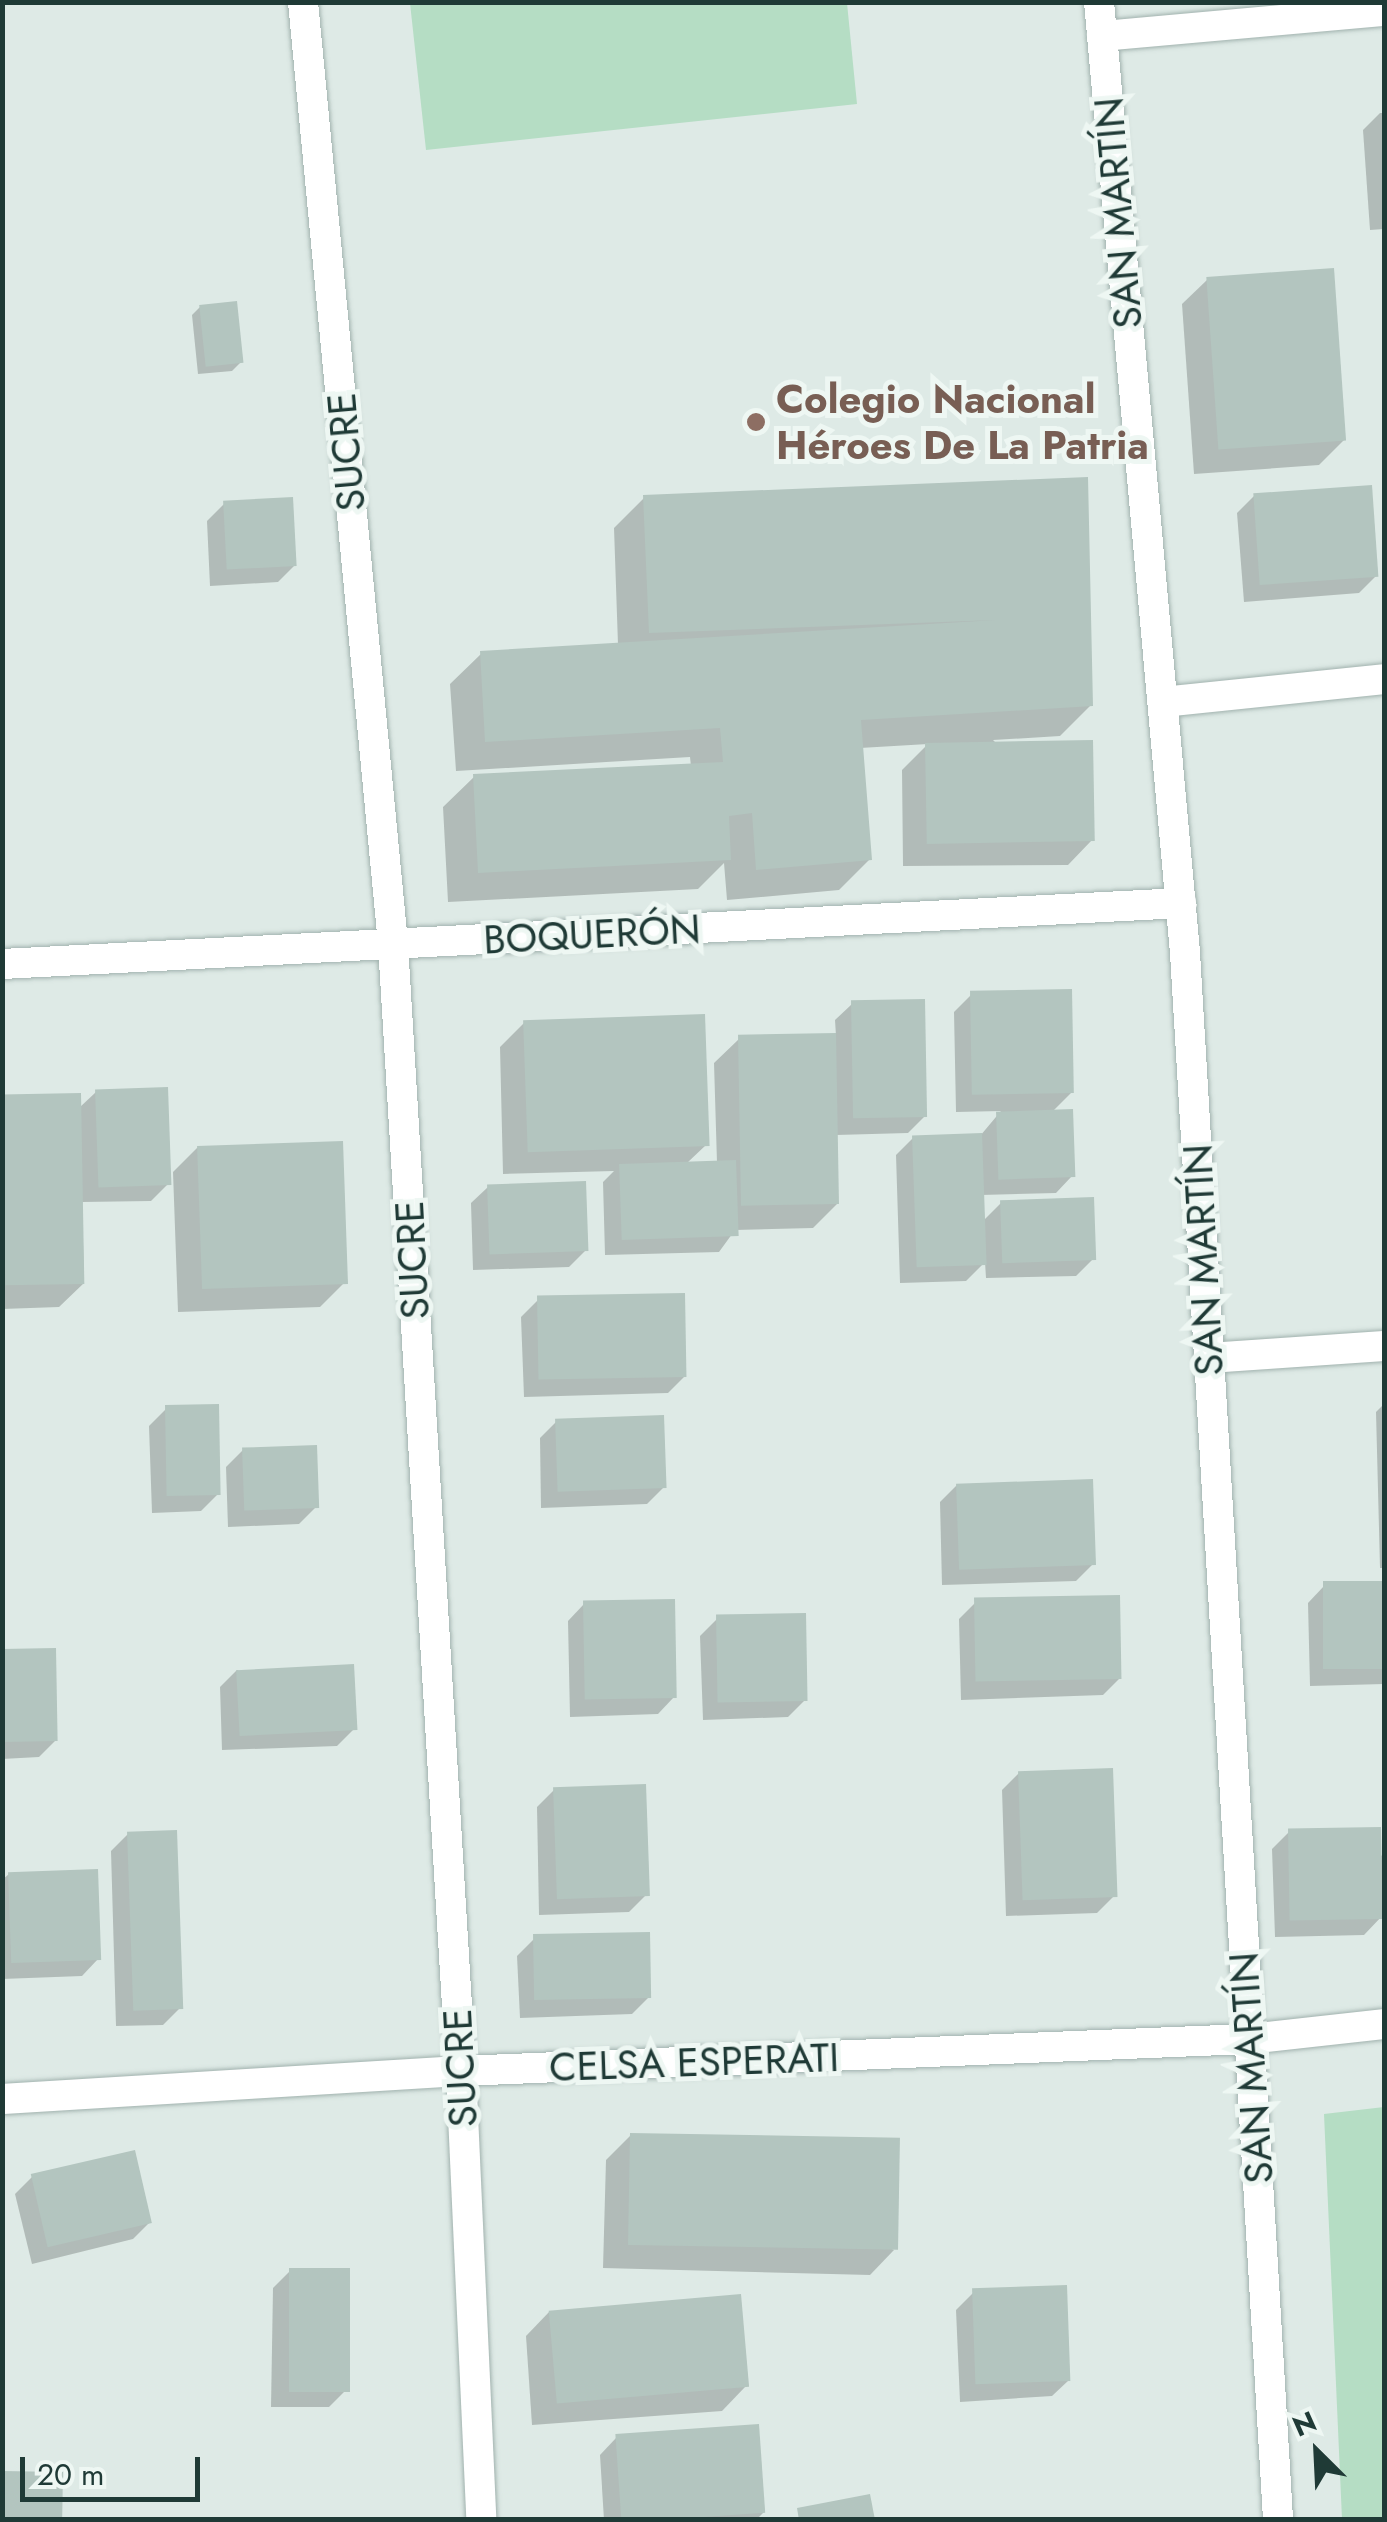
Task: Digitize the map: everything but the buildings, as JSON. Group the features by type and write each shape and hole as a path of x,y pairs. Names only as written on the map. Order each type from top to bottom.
{"street":[{"name":"SUCRE","path":"303,2 393,944 461,2071 481,2520"},
{"name":"SAN MARTÍN","path":"1099,2 1181,904 1278,2520"},
{"path":"1102,36 1384,11"},
{"path":"1163,702 1384,679"},
{"name":"BOQUERÓN","path":"2,964 1181,904"},
{"path":"1209,1358 1384,1346"},
{"name":"CELSA ESPERATI","path":"2,2099 461,2071 1249,2039 1384,2024"}],"green space":[{"path":"410,3 847,3 857,104 426,150"},
{"path":"1384,2107 1384,2519 1342,2519 1324,2114"}],"place":[{"name":"Colegio Nacional Héroes De La Patria","path":"756,422"}]}
